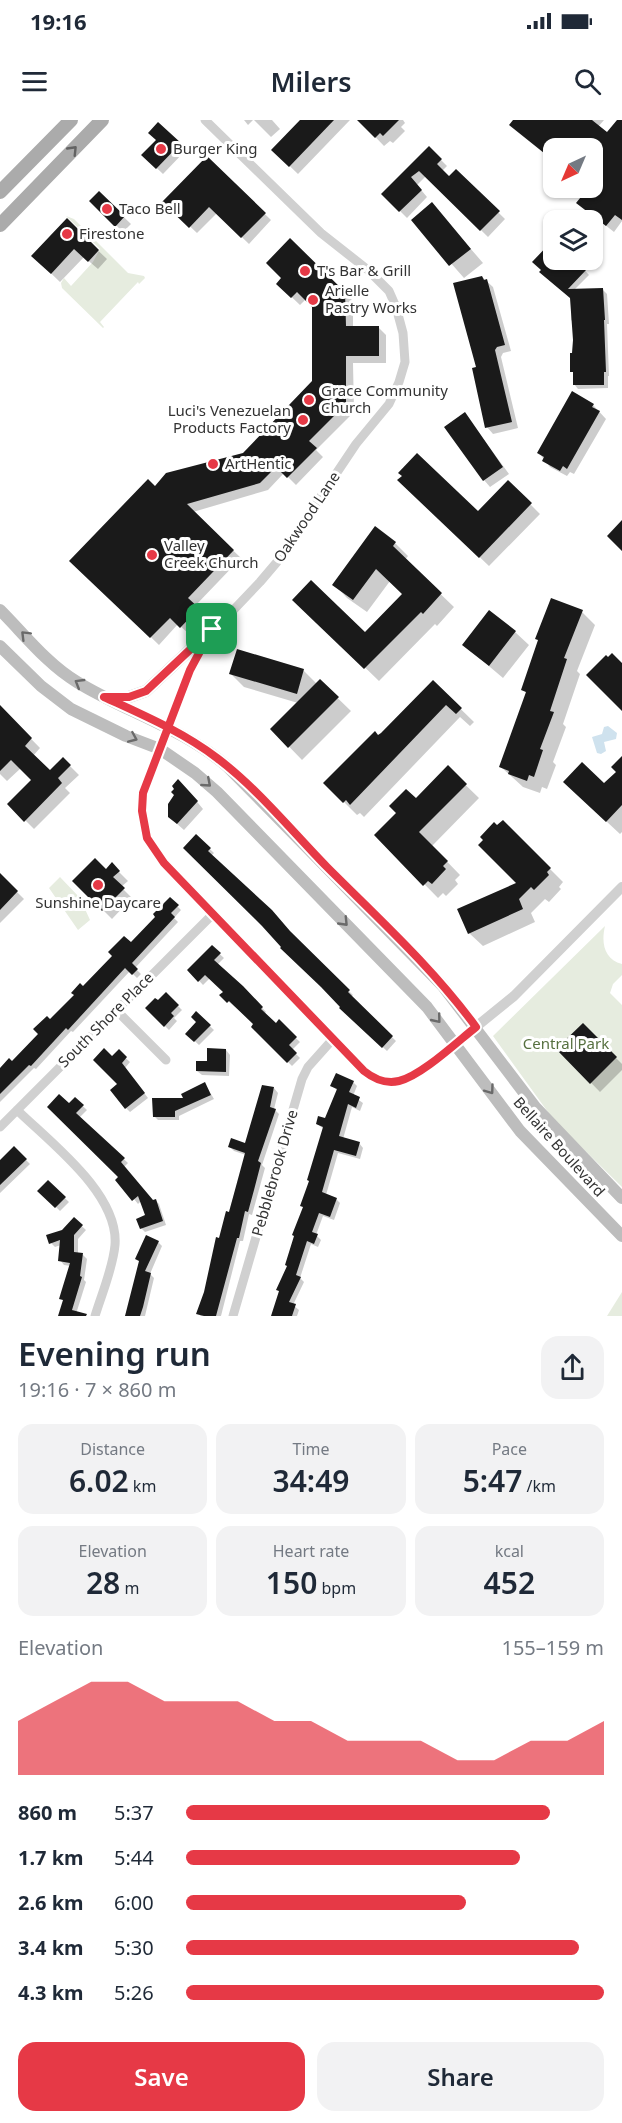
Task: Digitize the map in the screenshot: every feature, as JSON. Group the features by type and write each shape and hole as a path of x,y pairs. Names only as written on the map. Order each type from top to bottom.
{"main road":[{"path":"26,198 5,187 70,120"},
{"path":"0,225 102,120"},
{"path":"29,164 44,180"},
{"name":"Bellaire Boulevard","path":"1,613 75,681 169,728 218,758 252,790 427,969 476,1027 535,1107 622,1198"},
{"path":"104,697 129,697 146,691 212,629"},
{"name":"Bellaire Boulevard","path":"0,646 41,686 71,709 160,750 195,773 229,804 428,1007 520,1131 622,1236"}],"street":[{"name":"Oakwood Lane","path":"206,120 321,233 368,270 389,291 403,333 405,362 389,404 356,444 277,562 222,622 212,629 190,670 143,793 142,811 147,838 164,863 371,1077 379,1081 397,1082 419,1071 456,1043"},
{"path":"456,1043 514,996 622,887"},
{"name":"South Shore Place","path":"0,1127 213,914"},
{"path":"116,1011 166,1060"},
{"name":"Pebblebrook Drive","path":"233,1316 302,1079 308,1067 333,1039"},
{"path":"17,1110 84,1175 97,1190 109,1210 115,1245 95,1316"}],"green space":[{"path":"66,216 74,219 128,273 145,278 139,284 138,282 100,322 103,328 62,288 61,283 64,278 71,286 93,262 100,249"},
{"path":"60,877 80,898 90,920 78,930 49,888"},
{"name":"Central Park","path":"605,926 603,938 605,950 611,958 622,964 622,975 613,984 610,993 622,1005 622,1187 553,1119 493,1036"},
{"path":"622,1292 622,1316 607,1316"}],"water":[{"path":"608,726 617,733 616,739 604,742 606,751 601,754 597,753 592,737 602,734 604,727"}],"building":[{"path":"300,120 334,120 289,167 271,150"},
{"path":"357,120 399,120 383,136 380,133 375,138"},
{"path":"513,120 592,120 607,132 617,120 622,120 622,220 615,215 606,226 603,224 603,210 585,210 576,203 580,198 603,198 603,138 543,138 543,152 509,125"},
{"name":"Burger King","path":"158,122 181,143 156,169 141,155 156,140 148,133"},
{"path":"429,146 442,159 437,164 449,176 456,169 500,211 480,231 419,171 411,177 422,190 399,212 381,194"},
{"path":"207,156 266,213 241,238 209,207 189,228 162,202"},
{"name":"Taco Bell","path":"99,191 125,216 115,227 89,201"},
{"path":"432,202 471,249 449,266 411,220"},
{"name":"Firestone","path":"67,218 99,250 88,262 74,249 51,274 31,256"},
{"path":"290,238 345,292 346,326 379,326 379,356 346,356 346,404 309,441 317,448 287,478 276,467 260,483 187,504 234,550 188,598 199,608 180,628 170,618 150,638 69,561 148,479 155,486 166,473 243,453 312,381 312,307 297,292 291,298 276,284 281,278 266,263"},
{"path":"543,250 543,270 586,270 568,289 603,288 606,372 604,372 604,385 573,385 573,372 570,372 573,340 570,298 539,272 541,270 532,262"},
{"path":"482,276 484,280 487,279 505,345 495,350 512,422 485,428 472,368 476,367 453,283"},
{"path":"572,391 594,404 592,407 600,411 567,469 563,466 560,471 542,461 544,457 537,453"},
{"path":"465,412 503,467 483,481 444,427"},
{"path":"417,453 478,511 508,480 532,503 479,558 397,480 402,476 398,473"},
{"path":"622,520 622,551 607,536"},
{"path":"375,526 396,542 393,546 442,593 364,669 292,600 311,580 365,632 402,594 376,569 353,600 332,585"},
{"path":"551,598 583,610 564,658 567,659 550,711 554,712 540,749 543,750 534,777 529,775 527,781 508,774 509,771 499,767 526,692 521,690 538,640 535,639"},
{"path":"489,610 516,631 489,666 462,645"},
{"path":"237,649 304,669 297,694 229,674"},
{"path":"612,653 622,663 622,711 586,675 606,655 608,657"},
{"path":"320,679 339,697 288,748 270,729"},
{"path":"433,680 462,708 456,714 446,705 350,805 346,800 343,803 323,783 375,731 378,735 381,733"},
{"path":"0,705 32,738 25,746 50,770 63,757 71,765 58,778 62,783 24,822 7,804 31,780 11,760 0,771"},
{"path":"622,756 622,805 606,822 563,782 582,762 604,783 616,772 611,767"},
{"path":"448,765 467,784 419,832 448,861 443,866 446,869 432,884 428,881 423,886 374,835 396,813 389,806 406,789 416,798"},
{"path":"178,779 198,801 177,824 168,817 168,804 174,795 171,792 174,789 172,786"},
{"path":"503,820 551,868 547,872 549,875 534,890 531,887 519,899 523,909 468,934 457,909 516,883 478,845 483,840 480,837 494,822 497,825"},
{"path":"196,834 211,848 208,851 272,910 350,990 348,992 393,1036 382,1048 339,1008 321,987 280,948 262,926 183,848"},
{"name":"Sunshine Daycare","path":"95,858 106,869 112,862 120,871 113,877 125,888 102,911 72,881"},
{"path":"0,873 18,891 0,910"},
{"path":"170,897 179,905 171,913 175,917 132,963 138,969 132,975 125,968 68,1030 66,1028 31,1066 29,1065 0,1094 0,1068 9,1058 12,1061 38,1034 33,1029 47,1016 50,1019 74,995 71,993 80,983 83,986 112,956 108,952 124,936 131,942"},
{"path":"212,945 221,953 214,960 243,986 263,1007 261,1009 276,1023 279,1019 297,1037 289,1045 297,1053 287,1063 251,1027 253,1024 229,1001 227,1003 219,995 223,992 205,975 198,982 187,970"},
{"path":"166,992 179,1005 171,1013 174,1016 164,1027 145,1008 155,998 158,1000"},
{"path":"196,1011 211,1025 194,1042 185,1034 196,1022 191,1017"},
{"path":"583,1023 617,1057 590,1084 556,1049"},
{"path":"104,1048 112,1056 119,1049 127,1057 122,1063 145,1093 125,1109 110,1090 117,1084 93,1060"},
{"path":"207,1048 226,1049 226,1072 196,1071 196,1061 207,1061"},
{"path":"336,1073 354,1081 349,1092 360,1097 356,1108 348,1104 339,1136 360,1142 356,1156 334,1150 322,1192 337,1198 330,1217 319,1213 312,1232 318,1234 314,1244 307,1241 296,1275 301,1277 289,1302 296,1304 292,1316 271,1316 279,1291 276,1290 287,1266 285,1265 294,1236 292,1235 303,1207 300,1206 323,1127 316,1124 318,1116 325,1118 337,1089 330,1086"},
{"path":"205,1082 211,1095 175,1111 175,1117 153,1117 152,1098 183,1098 181,1094"},
{"path":"262,1085 274,1087 270,1107 276,1109 258,1161 261,1163 248,1212 245,1211 216,1316 196,1314 204,1292 216,1237 219,1238 226,1211 229,1212 245,1153 228,1147 231,1138 245,1143"},
{"path":"59,1094 69,1103 75,1097 84,1105 76,1113 125,1158 121,1162 153,1200 156,1199 163,1221 140,1229 136,1219 145,1215 138,1196 132,1201 115,1180 118,1177 47,1107"},
{"path":"14,1146 27,1159 0,1185 0,1160"},
{"path":"48,1180 66,1197 55,1208 37,1191"},
{"path":"74,1217 83,1225 74,1235 74,1252 83,1253 80,1276 82,1277 72,1310 87,1314 86,1316 58,1316 63,1300 59,1299 70,1263 58,1261 60,1240 49,1244 46,1235 62,1230"},
{"path":"146,1235 159,1241 145,1271 151,1273 143,1307 140,1316 125,1316 139,1261 135,1259"}],"place":[{"name":"Burger King","path":"161,149"},
{"name":"Taco Bell","path":"107,209"},
{"name":"Firestone","path":"67,234"},
{"name":"T's Bar & Grill","path":"305,271"},
{"name":"Arielle Pastry Works","path":"313,300"},
{"name":"Grace Community Church","path":"309,400"},
{"name":"Luci's Venezuelan Products Factory","path":"303,420"},
{"name":"ArtHentic","path":"213,464"},
{"name":"Valley Creek Church","path":"152,555"},
{"name":"Sunshine Daycare","path":"98,885"}],"route":[{"path":"212,629 146,691 129,697 104,697 169,728 218,758 427,969 476,1027 419,1071 403,1080 379,1081 364,1071 164,863 147,838 143,824 143,793 169,728 190,670 212,629"}]}
